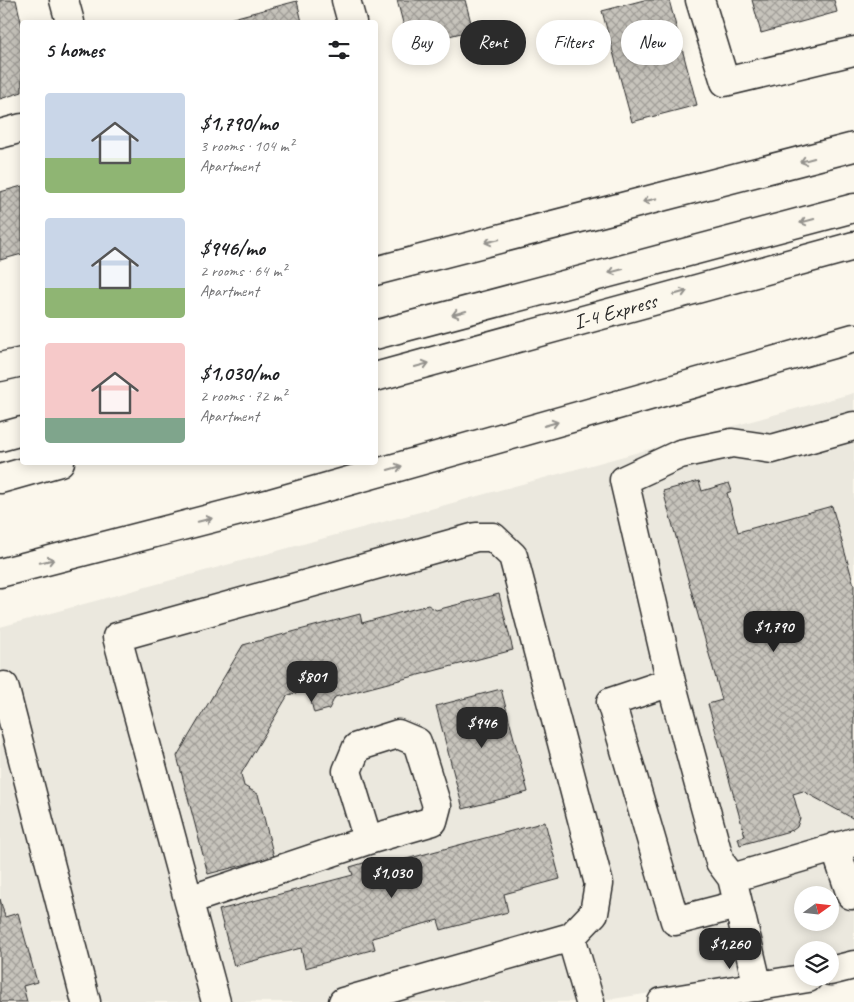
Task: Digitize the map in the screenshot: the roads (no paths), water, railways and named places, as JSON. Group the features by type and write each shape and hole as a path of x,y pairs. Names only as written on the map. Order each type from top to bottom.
{"main road":[{"path":"64,0 69,20"},
{"path":"346,0 351,20"},
{"path":"700,0 725,82 854,51"},
{"path":"0,134 20,129"},
{"path":"378,270 854,147"},
{"name":"I-4 Express","path":"378,335 854,208"},
{"name":"I-4 Express","path":"378,376 854,246"},
{"path":"0,573 271,503 854,338"},
{"path":"0,367 20,362"},
{"path":"758,987 732,878 720,862 671,682 624,480 680,454 732,443 772,449 854,426"},
{"path":"0,437 20,432"},
{"path":"0,479 49,465"},
{"path":"216,1002 117,637 476,537 493,537 513,556 599,884 594,913 571,937 343,1002"},
{"path":"671,682 611,702 675,921 737,904"},
{"path":"0,687 4,686 86,1002"},
{"path":"188,900 368,840"},
{"path":"732,878 844,845 850,894 854,894"},
{"path":"571,937 590,1002"},
{"path":"839,969 854,965"},
{"path":"662,1002 794,981"}]}
